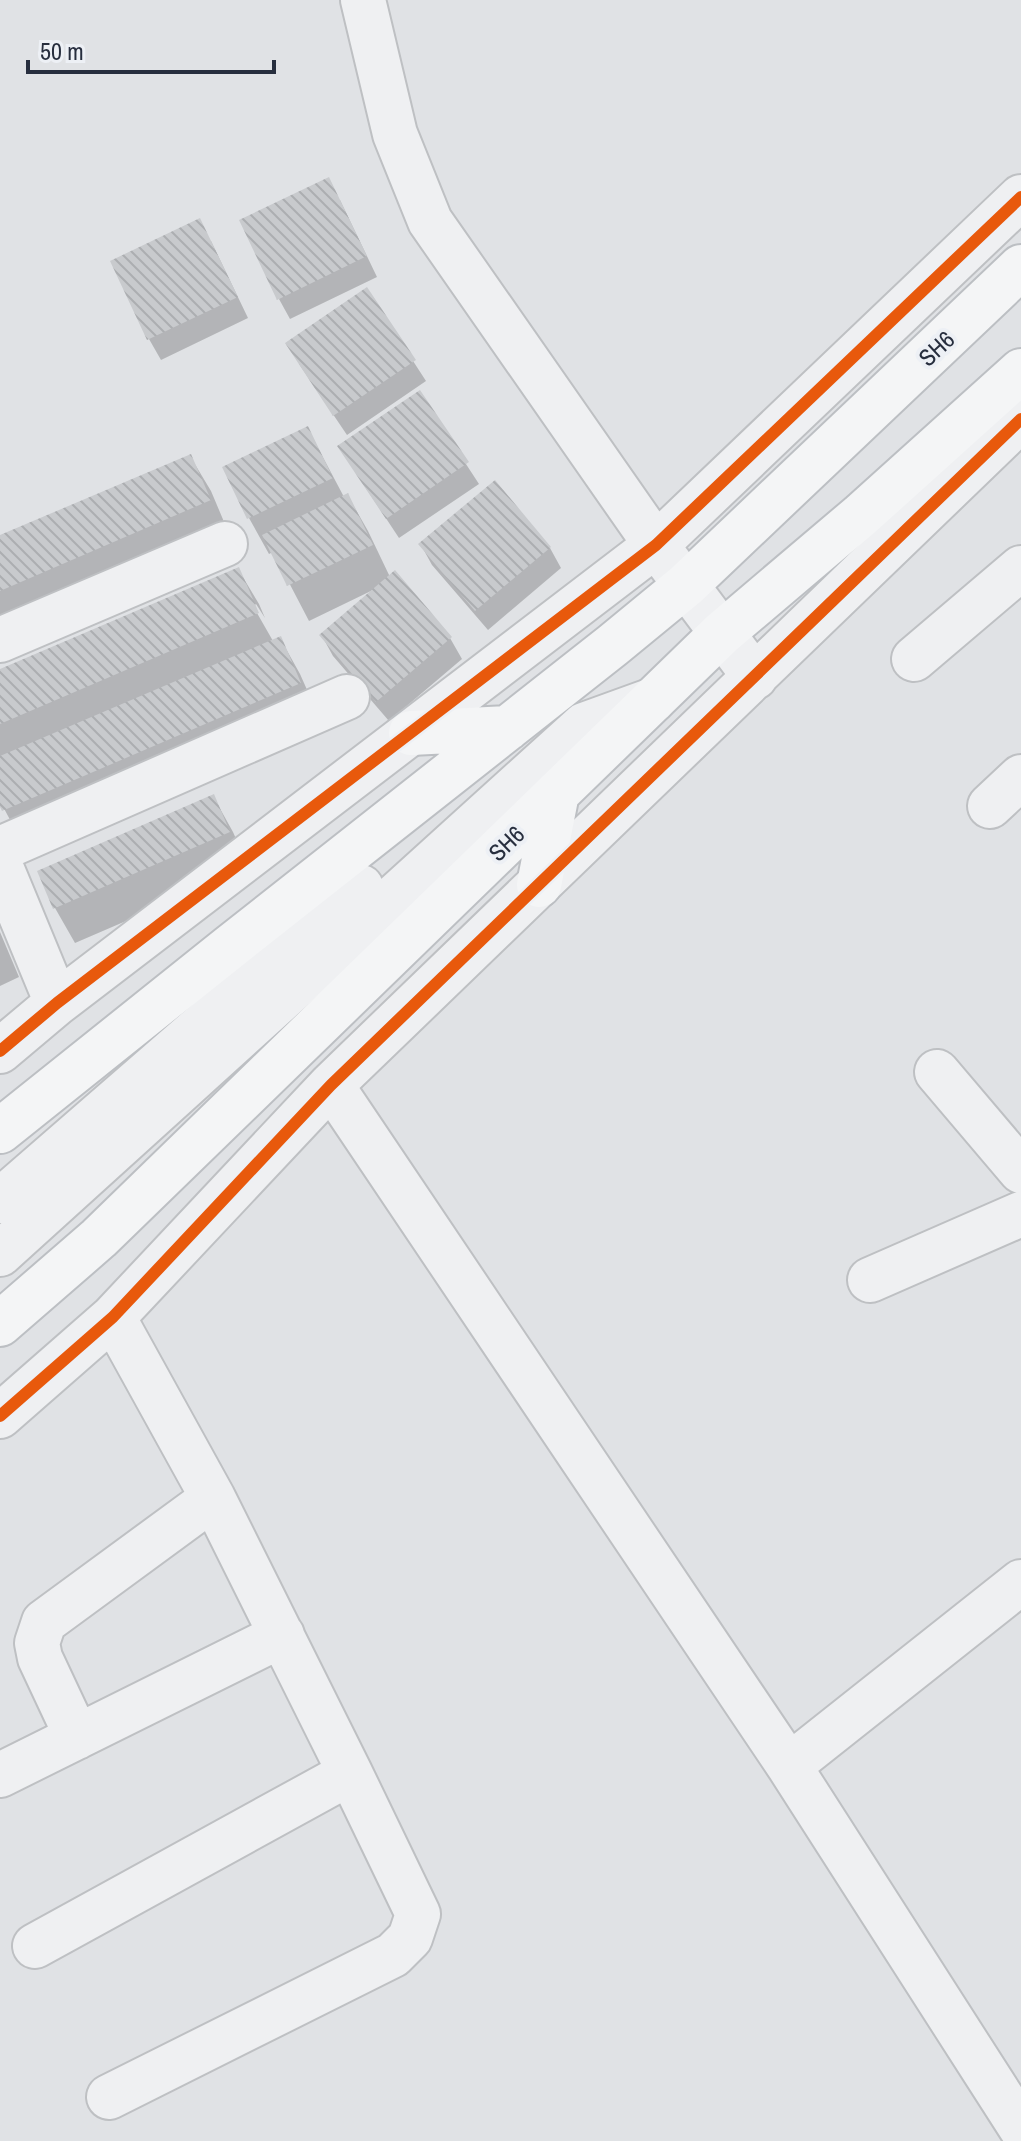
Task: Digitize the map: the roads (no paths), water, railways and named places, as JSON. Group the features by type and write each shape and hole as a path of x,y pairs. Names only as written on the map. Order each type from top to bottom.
{"main road":[{"name":"SH6","path":"0,1131 686,585 1021,267"},
{"name":"SH6","path":"0,1324 129,1209 722,633 860,516 1021,371"},
{"path":"411,733 508,728"},
{"path":"539,885 557,793"}],"street":[{"path":"363,0 395,134 430,221 656,545 755,677"},
{"path":"0,1051 57,1003 656,545 1021,197"},
{"path":"0,1416 113,1317 331,1085 1021,419"},
{"path":"0,640 225,544"},
{"path":"914,659 1021,568"},
{"path":"0,1201 566,709 613,645"},
{"path":"0,849 347,697"},
{"path":"0,1254 584,725 653,700"},
{"path":"0,865 57,1003"},
{"path":"937,1072 1021,1171"},
{"path":"331,1085 789,1766 1021,2128"},
{"path":"870,1280 1021,1214"},
{"path":"109,2097 393,1955 410,1938 418,1914 213,1498 113,1317"},
{"path":"77,1737 40,1658 37,1643 44,1622 213,1498"},
{"path":"789,1766 1021,1582"},
{"path":"0,1775 282,1635"},
{"path":"35,1946 350,1773"}]}
